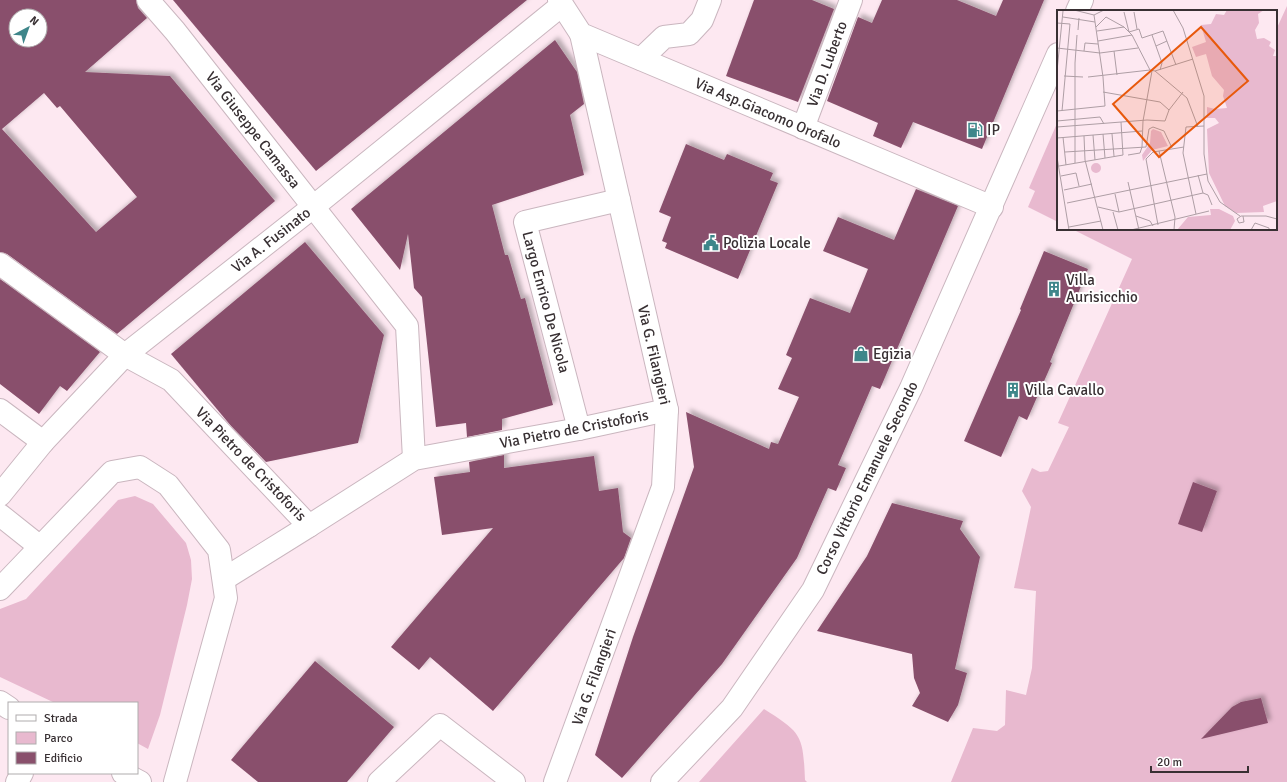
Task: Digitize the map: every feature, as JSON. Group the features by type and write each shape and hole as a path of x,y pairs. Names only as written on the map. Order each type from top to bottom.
{"street":[{"name":"Via Giuseppe Camassa","path":"148,0 175,31 407,326 414,460"},
{"path":"640,60 664,37 689,34 702,20 710,0"},
{"name":"Via D. Luberto","path":"803,128 851,0"},
{"path":"1077,10 1082,0"},
{"name":"Via A. Fusinato","path":"0,495 43,442 125,355 313,207 560,2"},
{"path":"560,2 581,34"},
{"name":"Via Asp.Giacomo Orofalo","path":"581,34 992,207"},
{"name":"Via G. Filangieri","path":"555,782 663,487 667,410 581,34"},
{"name":"Corso Vittorio Emanuele Secondo","path":"662,782 732,708 813,590 911,388 992,207 1057,56"},
{"name":"Largo Enrico De Nicola","path":"579,429 525,222 619,200"},
{"name":"Via Pietro de Cristoforis","path":"0,264 125,355 171,380 309,526 414,460 579,429 667,410"},
{"path":"0,410 43,442"},
{"path":"0,589 39,546 112,472 140,467 168,485 219,550 226,598 175,782"},
{"path":"0,515 39,546"},
{"path":"224,579 309,526"},
{"path":"379,782 440,725 514,782"},
{"path":"125,774 140,782"}],"green space":[{"path":"1287,6 1287,782 951,782 973,728 997,731 1005,725 1006,690 1026,695 1032,668 1036,591 1014,588 1031,507 1022,491 1032,468 1040,472 1048,471 1069,427 1058,423 1132,259 1074,230 1277,230 1277,28"},
{"path":"1057,123 1057,222 1028,207 1035,191 1029,188"},
{"path":"135,496 153,504 186,543 191,560 192,579 187,605 160,715 148,749 138,744 138,702 53,702 0,677 0,609 26,599 118,500"},
{"path":"764,709 786,724 798,737 803,753 805,780 807,782 699,782"}],"building":[{"path":"0,0 136,0 138,8 147,18 85,72 170,76 275,201 117,334 7,254 0,252","holes":["44,93 57,108 60,106 137,197 96,232 2,129"]},
{"path":"173,0 527,0 316,171"},
{"path":"754,0 812,0 834,9 798,102 726,76"},
{"path":"882,0 957,0 996,16 1003,0 1044,0 982,149 913,122 901,148 873,136 878,123 827,101 858,17 872,23"},
{"path":"555,40 577,72 584,104 570,115 584,175 492,205 505,255 508,255 521,299 525,298 553,405 502,419 502,430 467,437 466,423 436,427 422,297 414,288 408,234 400,270 351,209"},
{"path":"686,144 724,160 727,154 773,173 770,180 778,183 738,279 665,248 667,243 662,241 671,217 659,212"},
{"path":"916,189 958,206 880,389 872,386 838,465 846,468 836,491 828,488 797,558 722,664 622,778 595,755 633,637 694,467 686,412 769,449 771,442 778,444 799,397 778,389 792,358 786,355 810,298 850,313 868,269 823,251 838,217 894,240"},
{"path":"305,242 384,335 358,443 266,462 231,426 171,354"},
{"path":"1044,251 1088,269 1050,362 1052,363 1027,420 1019,416 1001,457 964,441 1021,310 1020,309"},
{"path":"0,279 100,352 67,391 60,386 39,414 0,384"},
{"path":"504,455 504,468 594,456 599,491 618,488 623,532 631,538 624,558 493,711 430,657 419,670 391,647 493,528 442,535 434,477 470,472 469,462"},
{"path":"1193,482 1217,491 1202,532 1178,524"},
{"path":"892,503 963,521 960,529 980,557 955,669 967,673 958,705 948,722 912,706 920,693 914,678 912,654 817,631 867,556"},
{"path":"315,661 394,727 347,782 258,782 231,760"},
{"path":"1261,698 1268,723 1201,739 1232,707 1241,702"}],"place":[{"name":"IP","path":"975,130"},
{"name":"Polizia Locale","path":"711,243"},
{"name":"Villa Aurisicchio","path":"1054,289"},
{"name":"Egizia","path":"861,354"},
{"name":"Villa Cavallo","path":"1013,390"}]}
